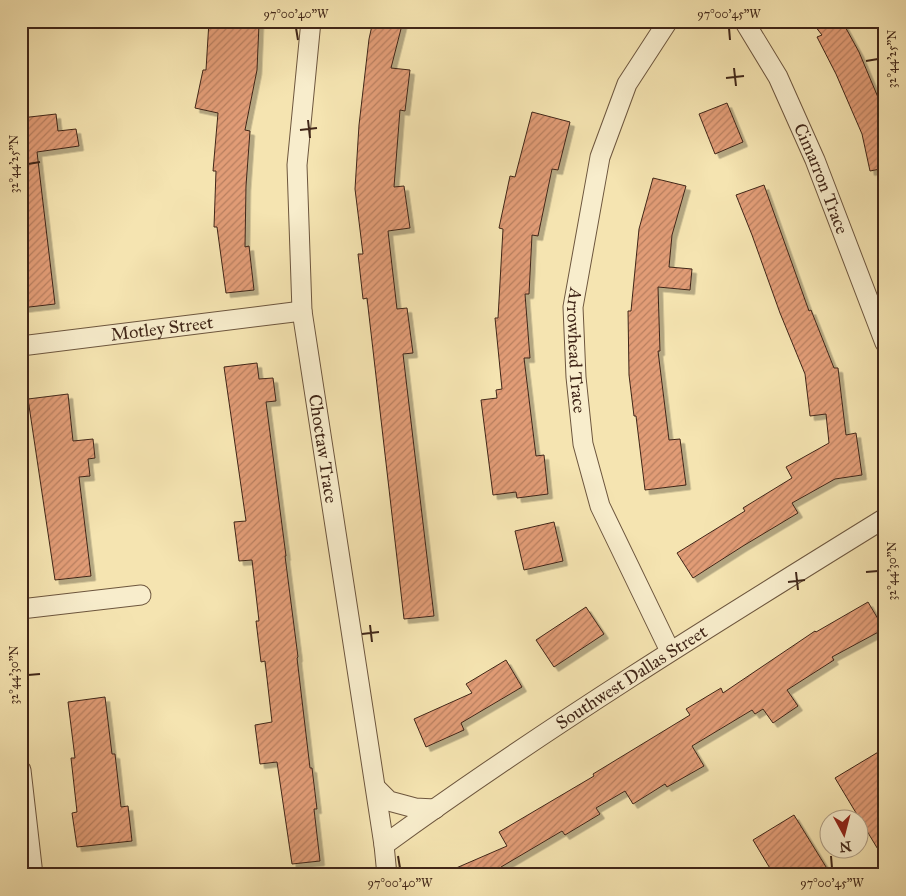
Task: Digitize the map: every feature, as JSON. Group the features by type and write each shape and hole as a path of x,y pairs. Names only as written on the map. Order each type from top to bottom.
{"street":[{"name":"Choctaw Trace","path":"311,21 297,164 302,311 376,788 387,875"},
{"name":"Arrowhead Trace","path":"668,21 627,84 600,157 573,307 576,377 583,444 600,506 670,651"},
{"name":"Cimarron Trace","path":"744,21 778,78 815,160 885,343"},
{"name":"Motley Street","path":"21,346 302,311"},
{"name":"Southwest Dallas Street","path":"384,845 434,809 670,651 885,518"},
{"path":"21,609 142,595"},
{"path":"21,770 33,875"},
{"path":"376,788 389,801 415,808 434,809"}],"building":[{"path":"209,21 259,24 257,70 245,130 250,131 246,186 245,247 249,246 254,290 226,293 217,227 214,227 216,171 213,171 218,113 195,108 203,70 206,70"},
{"path":"373,21 403,21 391,68 410,70 405,111 400,110 394,187 404,186 410,228 388,231 397,309 407,308 413,353 403,354 434,616 404,619 367,298 363,299 358,254 363,254 355,189 359,125 369,39"},
{"path":"811,21 842,21 859,52 885,114 885,168 870,171 862,134 836,74 817,37 822,35"},
{"path":"727,103 743,142 715,154 699,114"},
{"path":"532,112 570,122 558,170 552,169 538,236 532,235 529,294 525,294 530,358 524,358 536,456 544,455 548,494 517,498 516,492 493,495 481,400 497,398 496,390 502,389 495,318 498,318 503,229 499,228 510,176 515,177"},
{"path":"56,114 58,131 76,129 79,146 37,152 55,304 21,308 21,118"},
{"path":"653,178 686,186 672,235 669,267 692,269 690,290 658,287 660,351 658,351 669,440 680,439 686,485 645,490 629,375 628,311 631,311 639,229"},
{"path":"764,185 809,311 811,310 834,368 838,368 846,435 856,433 862,475 835,479 792,503 798,513 693,578 677,553 745,511 743,508 792,478 786,467 829,443 826,414 810,416 805,374 736,195"},
{"path":"257,363 259,379 273,378 276,401 266,402 310,768 312,768 317,809 314,809 320,861 292,864 277,762 260,764 255,725 272,722 265,661 261,662 256,621 259,621 252,560 239,561 234,522 246,521 224,367"},
{"path":"68,394 73,441 93,439 95,458 88,459 90,476 79,477 91,576 55,580 28,399"},
{"path":"554,522 563,561 524,570 515,531"},
{"path":"868,602 884,629 832,657 834,660 787,690 798,706 773,723 763,709 755,714 752,710 692,746 704,766 667,787 665,784 633,804 625,791 596,808 600,814 565,835 562,831 501,867 505,875 440,875 507,846 499,832 594,776 593,774 690,715 686,709 721,688 723,693 815,631"},
{"path":"586,607 604,634 554,667 536,640"},
{"path":"506,660 522,687 461,723 464,730 426,747 414,719 472,693 466,684"},
{"path":"105,697 112,754 115,754 121,807 128,806 132,841 77,847 72,813 77,812 71,758 75,758 68,702"},
{"path":"885,748 885,861 868,833 868,808 853,808 835,778"},
{"path":"794,815 818,854 818,858 821,858 831,875 774,875 753,840"}]}
